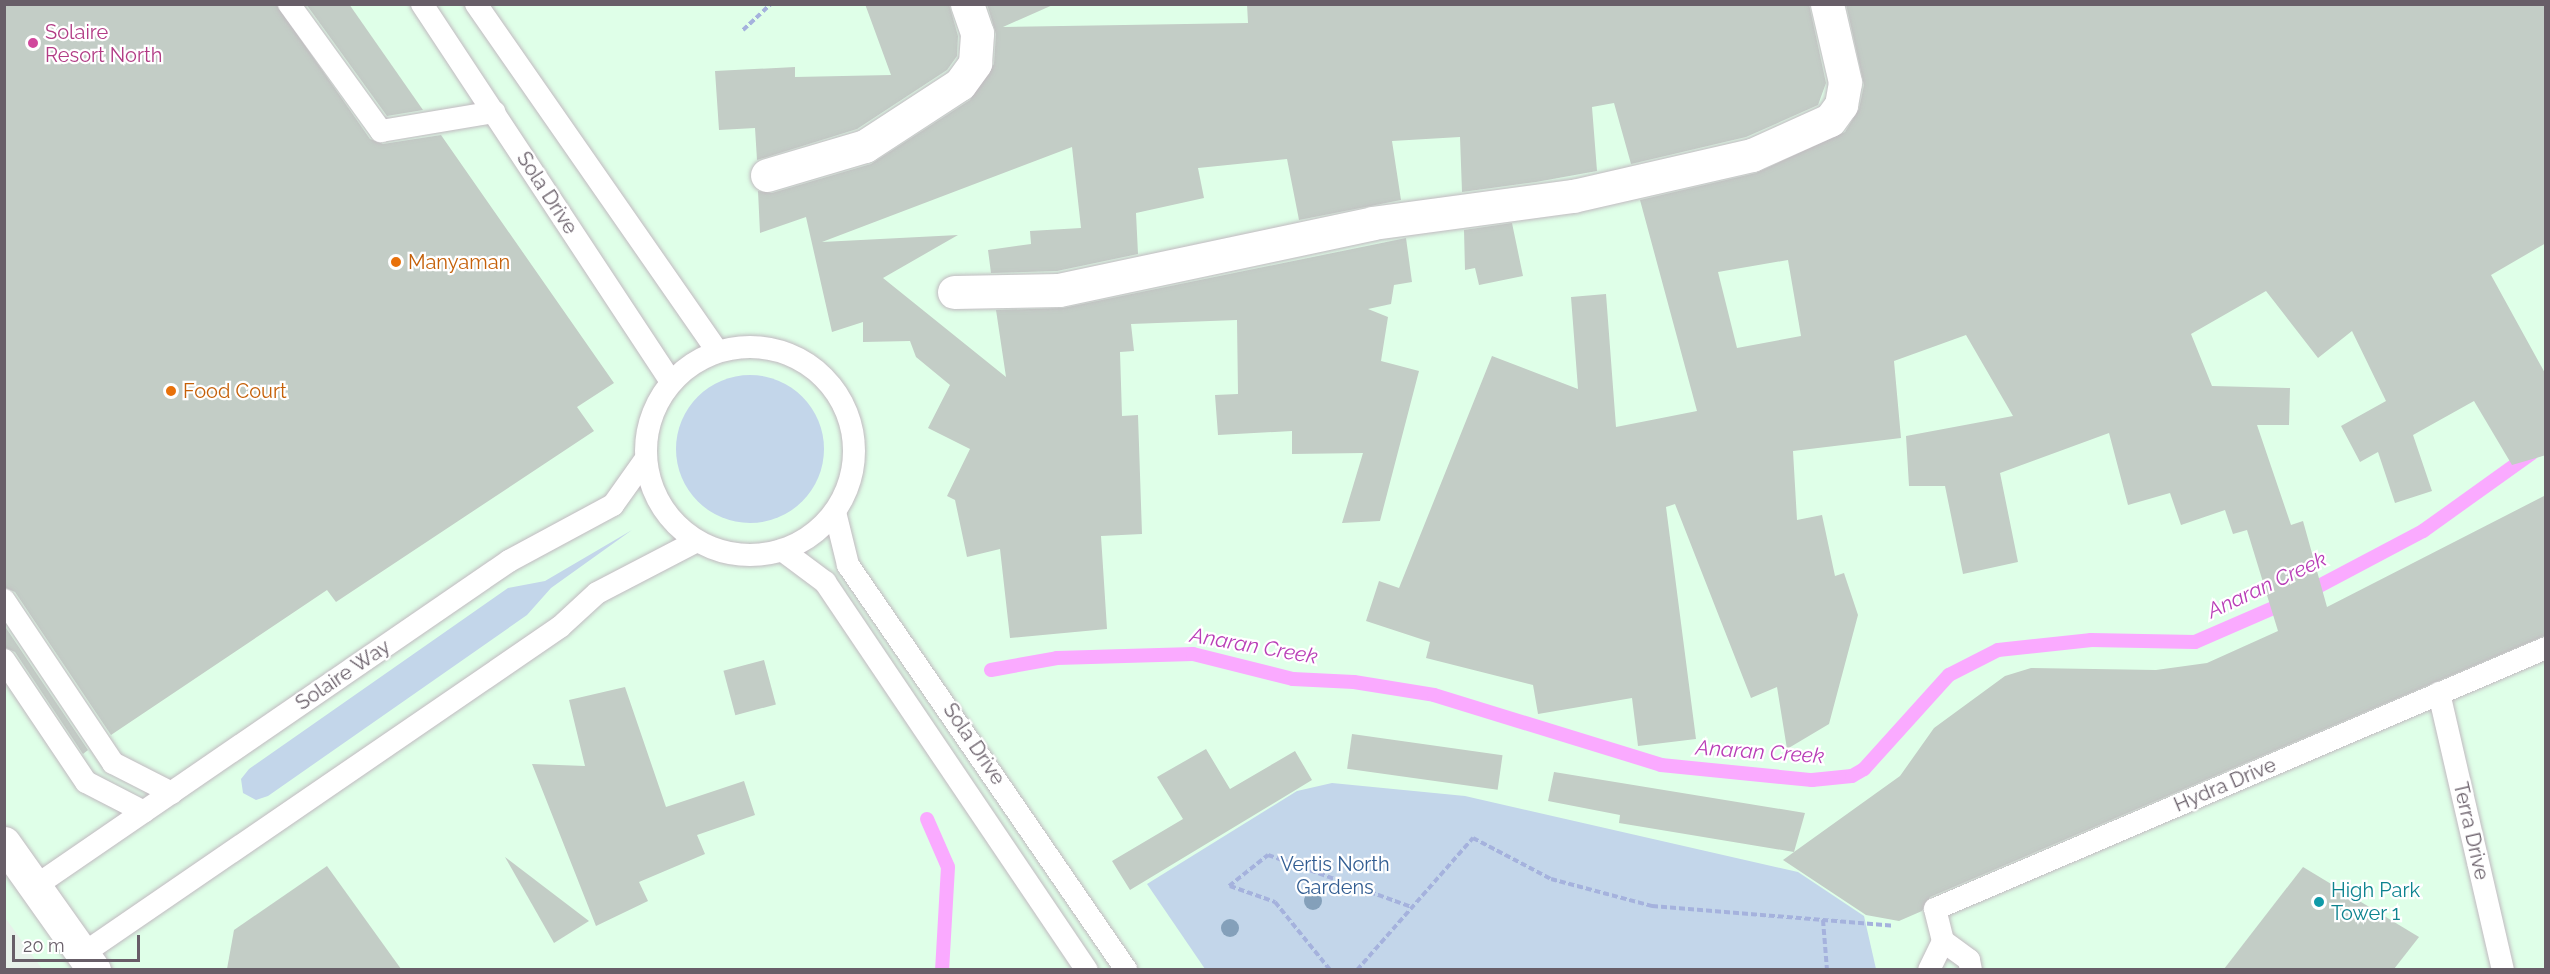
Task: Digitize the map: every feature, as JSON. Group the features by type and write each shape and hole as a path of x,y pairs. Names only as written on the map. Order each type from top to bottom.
{"street":[{"path":"767,175 865,146 960,84 975,63 977,33 967,4"},
{"path":"954,292 1059,290 1373,223 1573,196 1752,155 1830,120 1841,105 1845,82 1827,4"},
{"path":"4,843 89,961"}],"lane":[{"path":"289,4 372,123 393,132 427,130 494,112"},
{"name":"Sola Drive","path":"422,4 671,382"},
{"path":"476,4 717,351"},
{"path":"774,349 806,362 832,384 849,414 855,448 850,482 835,512 810,537 782,550 751,556 695,542 652,494 645,460 647,430 671,382 717,351 774,349"},
{"name":"Solaire Way","path":"34,887 509,561 613,505 645,460"},
{"name":"Sola Drive","path":"835,512 849,565 999,780 1126,969"},
{"path":"89,961 560,627 597,593 695,542"},
{"name":"Sola Drive","path":"782,550 825,582 1088,969"},
{"path":"4,600 110,746 114,763 172,793"},
{"name":"Hydra Drive","path":"1943,941 1935,909 2546,648"},
{"path":"4,660 86,782 144,812"},
{"name":"Terra Drive","path":"2439,693 2503,969"},
{"path":"1929,969 1943,941 1969,960 1971,969"}],"path":[{"path":"743,30 771,4"},
{"path":"1357,969 1473,838 1551,879 1652,906 1893,926"},
{"path":"1330,969 1275,902 1229,886 1268,855 1412,907"},
{"path":"1823,920 1827,969"}],"shaded area":[{"path":"4,5 2545,5 2545,969 42,969 4,916"}],"green space":[{"path":"750,375 778,380 791,387 802,397 812,408 819,421 824,449 819,477 812,490 802,501 791,511 778,518 750,523 722,518 709,511 698,501 688,490 681,477 676,449 681,421 688,408 698,397 709,387 722,380"},
{"path":"632,530 551,588 527,615 268,796 256,800 243,793 241,779 249,769 508,588 545,581"},
{"name":"Vertis North Gardens","path":"1332,783 1465,796 1798,872 1864,916 1876,969 1205,969 1147,884 1297,791"}],"building":[{"name":"Solaire Resort North","path":"4,4 276,4 370,139 383,144 441,135 614,383 577,407 594,431 336,602 327,590 111,735 15,592 4,587"},
{"path":"306,4 349,4 423,110 387,116"},
{"path":"865,4 949,4 958,36 957,56 947,70 857,129 757,160 755,128 719,130 715,71 795,67 795,77 891,75"},
{"path":"987,4 1055,4 1003,27 1248,23 1247,4 1809,4 1826,83 1818,105 1746,137 1631,164 1614,103 1592,107 1597,171 1462,192 1460,137 1392,141 1401,200 1299,220 1287,159 1198,168 1204,198 1136,213 1138,254 1057,271 991,273 988,250 1031,244 1030,231 1081,228 1072,147 822,242 958,235 883,278 1006,377 996,310 1063,308 1406,238 1412,282 1394,285 1391,304 1368,309 1388,317 1381,361 1419,371 1380,521 1342,523 1363,453 1292,454 1292,431 1218,435 1215,395 1238,394 1237,320 1131,324 1134,351 1120,352 1122,416 1138,415 1142,534 1101,536 1107,629 1010,638 1000,549 967,557 955,500 947,496 970,449 928,428 950,385 916,357 910,341 863,342 863,322 832,332 806,217 760,233 758,191 772,193 871,164 970,100 994,64 996,34"},
{"path":"1846,4 2546,4 2546,243 2491,275 2546,375 2546,455 2512,465 2474,401 2413,435 2432,491 2395,503 2378,452 2360,462 2341,426 2386,401 2352,331 2318,358 2266,291 2191,334 2212,386 2290,388 2289,425 2257,425 2291,525 2303,521 2327,607 2546,495 2546,635 1930,897 1922,911 1899,921 1866,915 1783,860 1900,776 1934,728 2005,676 2031,668 2156,670 2207,663 2278,631 2247,530 2233,534 2225,510 2181,525 2170,493 2128,505 2109,433 2000,473 2018,562 1963,574 1945,486 1909,486 1906,436 2013,416 1966,335 1894,361 1901,438 1793,451 1797,520 1822,515 1835,576 1844,573 1858,615 1829,724 1787,749 1777,687 1751,698 1675,504 1666,507 1696,739 1638,746 1632,698 1538,714 1533,685 1426,658 1430,642 1366,621 1379,581 1399,588 1492,356 1578,389 1571,297 1606,294 1616,427 1697,411 1640,200 1756,173 1845,132 1859,109 1864,85","holes":["1788,260 1801,336 1737,348 1718,272"]},
{"path":"1512,223 1523,276 1479,285 1475,268 1465,270 1464,230"},
{"path":"4,625 88,750 83,754 15,652 4,647"},
{"path":"764,660 776,704 735,715 723,671"},
{"path":"625,687 666,807 744,781 755,815 697,835 705,854 639,882 648,901 596,926 532,764 585,766 569,700"},
{"path":"1352,734 1503,755 1498,790 1347,769"},
{"path":"1206,749 1230,789 1295,751 1312,780 1130,890 1112,861 1183,819 1157,777"},
{"path":"1554,772 1805,813 1794,852 1619,823 1620,815 1548,801"},
{"path":"505,857 589,921 554,943"},
{"path":"327,866 401,969 227,969 234,930"},
{"name":"High Park Tower 1","path":"2303,867 2419,937 2394,969 2224,969"}],"waterway":[{"name":"Anaran Creek","path":"2304,594 2423,531 2532,453"},
{"name":"Anaran Creek","path":"991,670 1057,658 1193,654 1293,679 1354,682 1434,695 1661,765 1812,780 1852,776 1864,769 1949,675 1998,650 2091,640 2195,642 2287,602"},
{"name":"Anaran Creek","path":"927,819 948,867 942,970"}],"place":[{"name":"Solaire Resort North","path":"33,43"},
{"name":"Manyaman","path":"396,262"},
{"name":"Food Court","path":"171,391"},
{"name":"High Park Tower 1","path":"2319,902"}]}
